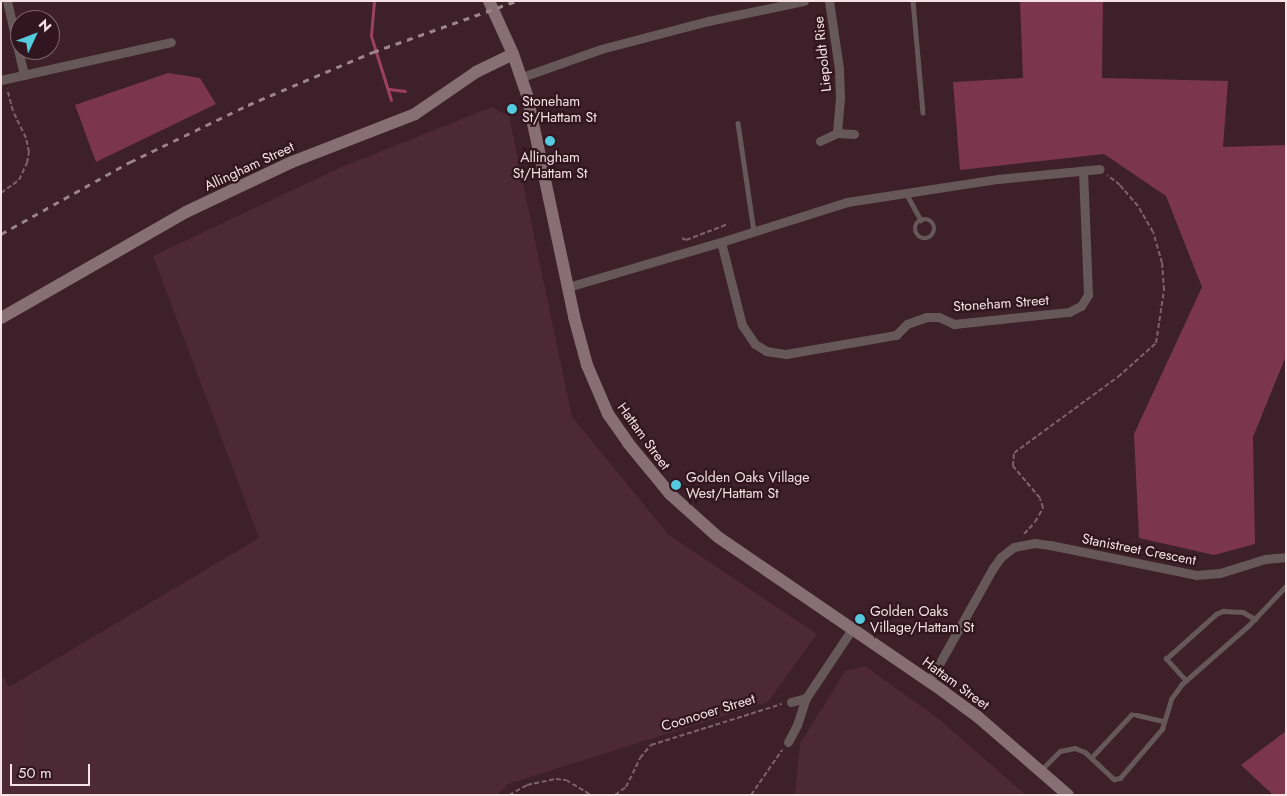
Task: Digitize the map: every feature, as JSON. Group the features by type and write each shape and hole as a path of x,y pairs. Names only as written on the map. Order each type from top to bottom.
{"main road":[{"name":"Hattam Street","path":"489,1 522,77 531,111 568,287 582,346 596,389 608,414 640,460 670,494 718,537 978,717 1068,795"},
{"name":"Allingham Street","path":"1,318 186,212 292,162 415,114 476,72 513,54"}],"street":[{"path":"7,1 24,75"},
{"path":"522,77 601,49 708,21 804,1"},
{"name":"Liepoldt Rise","path":"830,1 839,69 840,98 837,133"},
{"path":"3,80 171,42"},
{"path":"820,141 837,133 854,134"},
{"path":"568,287 754,232 847,202 998,179 1100,170"},
{"name":"Stoneham Street","path":"721,242 742,325 749,338 760,349 786,354 896,335 907,324 926,316 939,317 954,324 1069,312 1081,306 1088,295 1089,286 1082,171"},
{"name":"Stanistreet Crescent","path":"1015,547 1035,543 1050,545 1208,576 1265,559 1286,557"},
{"path":"929,682 993,568 1006,552 1015,547"},
{"path":"788,742 797,725 806,698 852,629"},
{"path":"791,702 806,698"}],"lane":[{"path":"913,1 923,113"},
{"path":"738,123 754,232"},
{"path":"906,193 921,220"},
{"path":"921,220 931,221 934,226 934,233 927,239 921,239 916,234 915,227 921,220"},
{"path":"1041,771 1055,755 1065,749 1080,750 1114,779 1118,779 1162,729 1173,695 1255,619 1286,586"},
{"path":"1186,681 1166,659 1173,652 1216,614 1222,611 1243,612 1255,619"},
{"path":"1091,758 1131,715 1164,721"}],"path":[{"path":"1,193 19,180 27,163 29,152 26,138 3,80"},
{"path":"1015,547 1035,522 1042,508 1040,498 1013,466 1014,453 1118,377 1156,342 1164,290 1162,263 1153,232 1138,206 1120,185 1100,170"},
{"path":"682,238 686,240 728,224"},
{"name":"Coonooer Street","path":"615,795 626,787 640,758 652,745 791,702"},
{"path":"751,795 788,742"},
{"path":"509,795 527,785 556,779 566,780 591,795"}],"shaded area":[{"path":"1103,1 1102,78 1228,81 1223,147 1286,145 1286,356 1253,437 1255,544 1214,555 1139,538 1134,434 1202,287 1166,196 1104,154 960,170 953,82 1023,78 1020,2"},
{"path":"168,73 200,78 216,104 96,162 75,105"},
{"path":"492,107 509,116 572,417 669,535 817,634 768,702 508,784 497,795 1,795 1,674 9,687 259,538 153,256 337,169"},
{"path":"865,666 939,719 1026,795 795,795 800,744 845,671"},
{"path":"1286,731 1286,795 1273,795 1241,765"}],"waterway":[{"path":"374,1 371,36 391,100"},
{"path":"389,89 405,91"}],"railway":[{"path":"1,234 130,162 248,105 373,52 516,1"}],"place":[{"name":"Stoneham St/Hattam St","path":"512,109"},
{"name":"Allingham St/Hattam St","path":"550,141"},
{"name":"Golden Oaks Village West/Hattam St","path":"676,485"},
{"name":"Golden Oaks Village/Hattam St","path":"860,619"}]}
